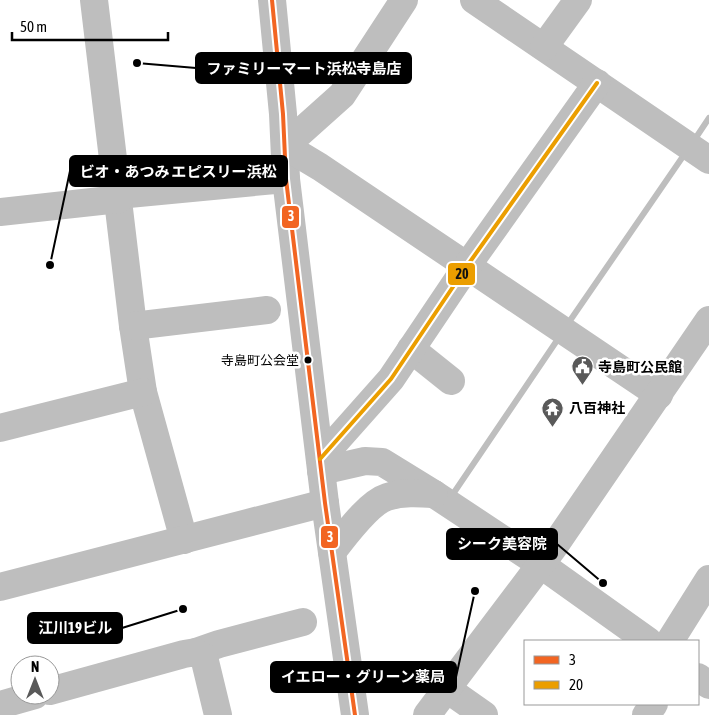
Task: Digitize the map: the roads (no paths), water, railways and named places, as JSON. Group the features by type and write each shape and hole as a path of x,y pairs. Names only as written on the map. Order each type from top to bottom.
{"street":[{"path":"94,0 133,326 143,392 184,540"},
{"path":"272,0 285,146 286,179 320,465 355,715"},
{"path":"285,146 342,95 404,0"},
{"path":"474,0 696,151"},
{"path":"544,47 578,0"},
{"path":"320,465 391,379 467,266 597,82"},
{"path":"285,146 320,167 658,395"},
{"path":"0,212 286,179"},
{"path":"133,326 267,310"},
{"path":"427,715 553,548 658,395 705,335"},
{"path":"412,349 451,381"},
{"path":"0,428 143,392"},
{"path":"320,465 382,462 540,564 647,640"},
{"path":"332,552 373,505 385,497 414,493 434,494"},
{"path":"0,587 325,503"},
{"path":"671,640 709,579"},
{"path":"60,688 302,622"},
{"path":"196,652 204,657 218,715"},
{"path":"699,678 709,686"},
{"path":"447,689 484,715"}],"waterway":[{"path":"693,142 709,118"},
{"path":"567,325 686,152"},
{"path":"453,494 560,336"}],"place":[{"name":"ファミリーマート浜松寺島店","path":"137,63"},
{"name":"ビオ・あつみ エピスリー浜松","path":"50,265"},
{"name":"寺島町公会堂","path":"308,360"},
{"name":"寺島町公民館","path":"582,386"},
{"name":"八百神社","path":"553,427"},
{"name":"シーク美容院","path":"603,583"},
{"name":"イエロー・グリーン薬局","path":"475,591"},
{"name":"江川19ビル","path":"183,609"}]}
